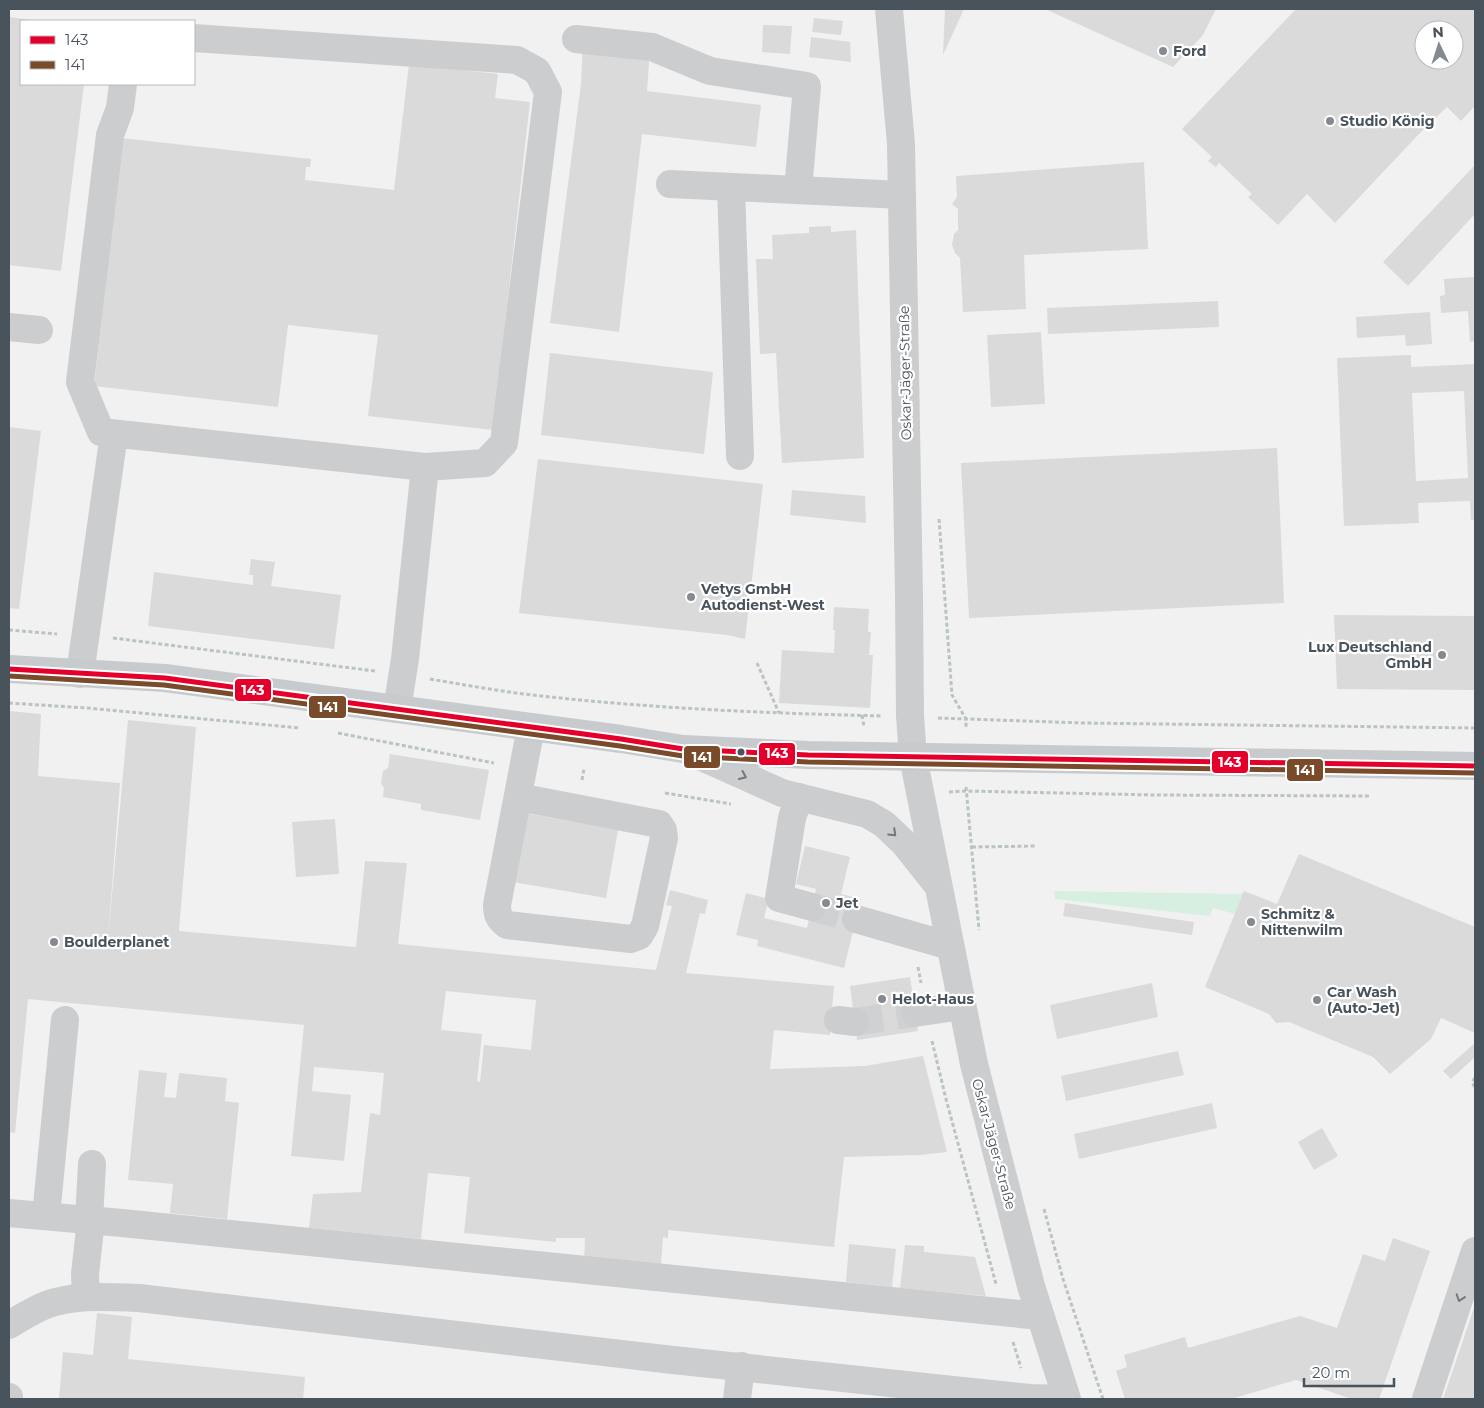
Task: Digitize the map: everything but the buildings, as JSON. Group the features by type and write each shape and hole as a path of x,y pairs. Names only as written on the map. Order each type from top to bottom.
{"main road":[{"path":"9,670 165,678 683,749 913,757 1475,766"}],"street":[{"name":"Oskar-Jäger-Straße","path":"889,9 901,144 910,716 913,757 974,1064 1040,1316 1067,1399"},
{"path":"123,85 120,108 110,135 80,382 101,432 425,467 485,463 504,443 548,92 537,71 517,60 195,38"},
{"path":"576,39 652,47 710,71 807,86 798,190"},
{"path":"670,184 902,194"},
{"path":"731,187 740,456"},
{"path":"9,327 39,330"},
{"path":"80,674 114,434"},
{"path":"397,709 403,675 425,467"},
{"path":"518,797 659,824 663,830 664,838 645,926 639,936 631,939 507,925 500,920 497,914 497,906 531,727"},
{"name":"Oskar-Jäger-Straße","path":"683,749 782,793 867,814 884,824 904,844 937,885"},
{"path":"799,797 792,818 779,898 812,907"},
{"path":"856,920 950,946"},
{"path":"921,1013 962,1006"},
{"path":"46,1216 65,1020"},
{"path":"86,1297 85,1274 90,1220 92,1164"},
{"path":"9,1214 90,1220 1040,1316"},
{"path":"1426,1399 1475,1251"},
{"path":"10,1325 28,1313 67,1299 86,1297 139,1298 994,1396 1062,1399"},
{"path":"737,1399 741,1366"}],"path":[{"path":"939,514 952,695 966,720 967,757 965,791 980,934"},
{"path":"9,630 85,636 349,667 516,693 654,706 966,720 1475,728"},
{"path":"757,663 779,713"},
{"path":"710,702 710,709"},
{"path":"9,703 87,708 304,728"},
{"path":"766,706 766,712"},
{"path":"862,715 864,724"},
{"path":"334,732 523,769"},
{"path":"574,778 582,780 584,768"},
{"path":"921,794 965,791 1155,795 1371,796"},
{"path":"657,792 732,804"},
{"path":"972,847 1036,846"},
{"path":"912,936 921,1013 1004,1312 1030,1398"},
{"path":"1475,1078 1472,1082 1475,1088"},
{"path":"1043,1204 1063,1279 1103,1399"}],"green space":[{"path":"1054,891 1241,894 1244,891 1235,914 1213,908 1210,916 1055,899"}],"tunnel":[{"path":"812,907 856,919"},
{"path":"855,1022 915,1013"}],"transit line":[{"name":"143","path":"9,669 165,678 683,749 808,755 1475,766"},
{"name":"141","path":"9,676 164,685 683,756 808,762 1475,773"}],"place":[{"name":"Ford","path":"1163,51"},
{"name":"Studio König","path":"1330,121"},
{"name":"Vetys GmbH Autodienst-West","path":"691,597"},
{"name":"Lux Deutschland GmbH","path":"1442,655"},
{"name":"Jet","path":"826,903"},
{"name":"Schmitz & Nittenwilm","path":"1251,922"},
{"name":"Boulderplanet","path":"54,942"},
{"name":"Helot-Haus","path":"882,999"},
{"name":"Car Wash (Auto-Jet)","path":"1317,1000"}]}
